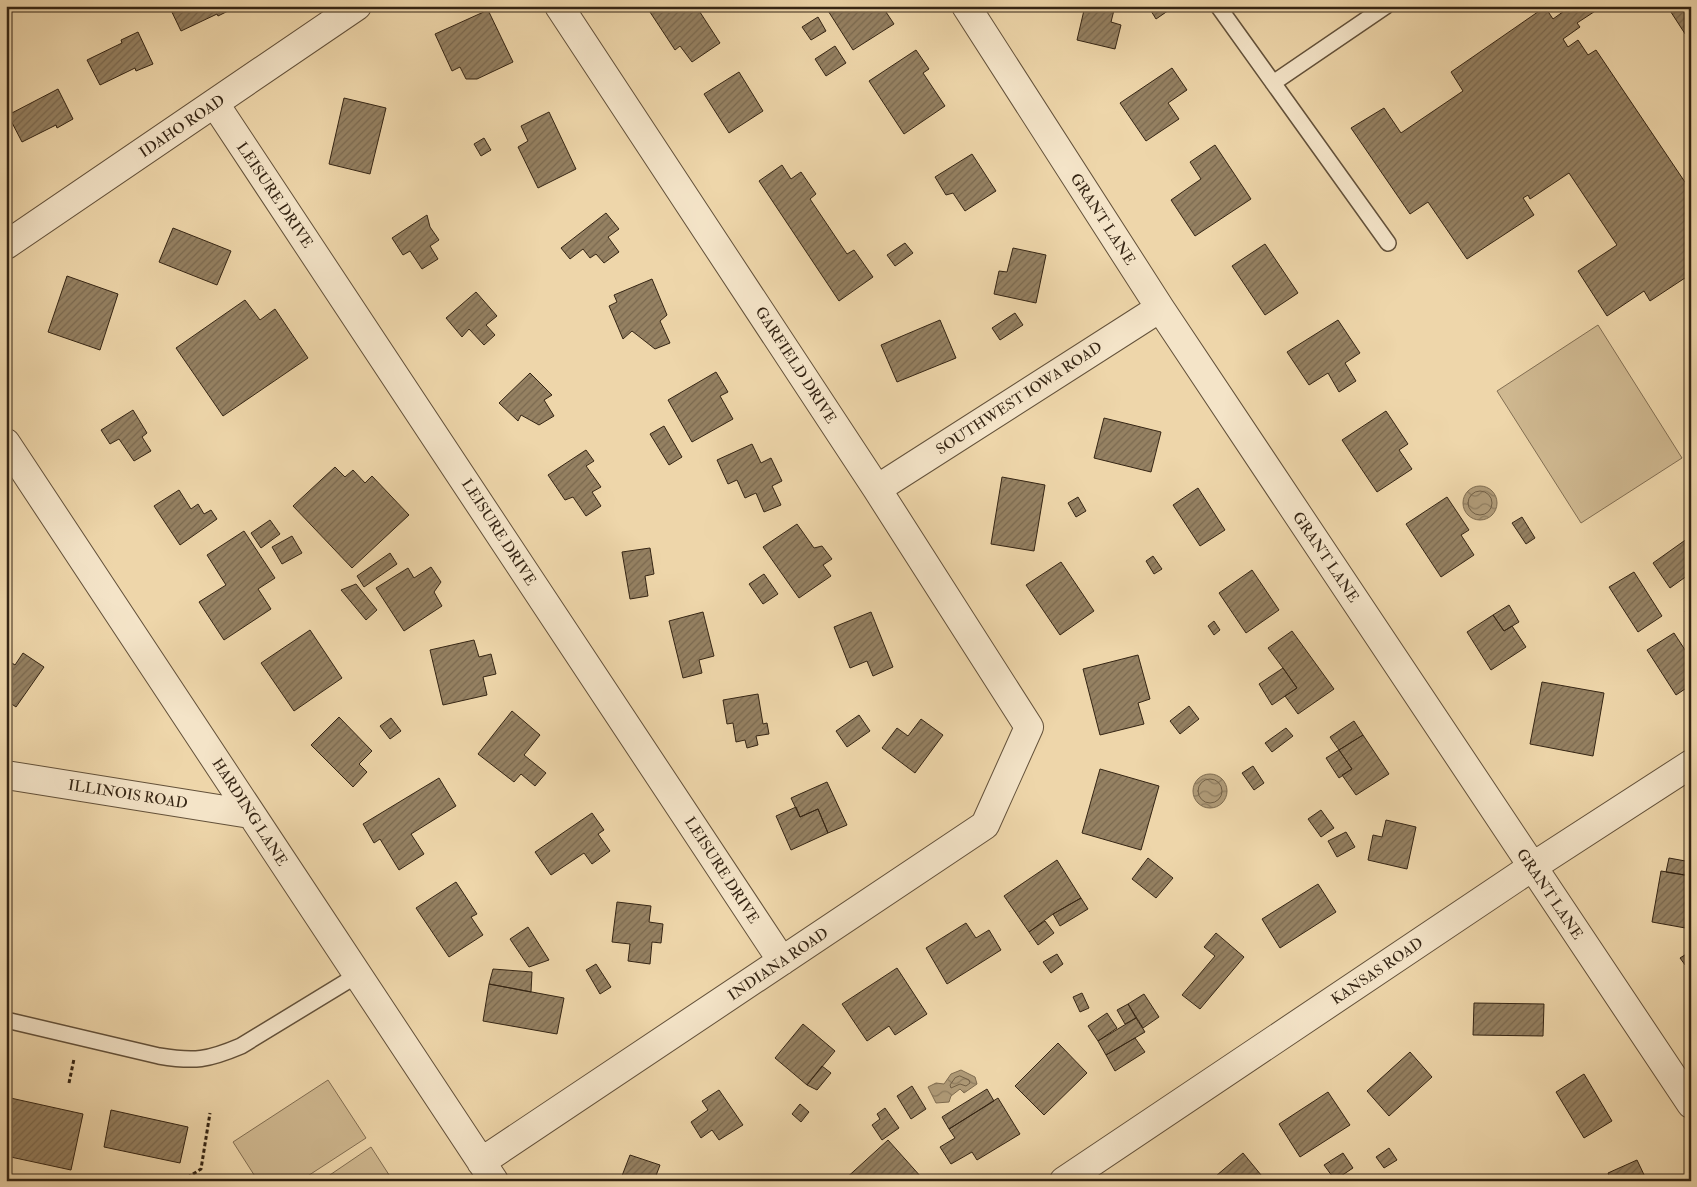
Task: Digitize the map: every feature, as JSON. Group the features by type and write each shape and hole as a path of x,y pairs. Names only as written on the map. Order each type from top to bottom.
{"street":[{"name":"IDAHO ROAD","path":"6,245 358,6"},
{"name":"GARFIELD DRIVE","path":"559,6 878,489 1029,727"},
{"name":"GRANT LANE","path":"966,6 1160,308 1691,1104"},
{"name":"LEISURE DRIVE","path":"215,104 782,961"},
{"name":"SOUTHWEST IOWA ROAD","path":"878,489 1160,308"},
{"name":"HARDING LANE","path":"6,444 488,1171"},
{"name":"INDIANA ROAD","path":"488,1171 782,961 985,824 1029,727"},
{"name":"KANSAS ROAD","path":"1064,1181 1532,867 1691,764"},
{"name":"ILLINOIS ROAD","path":"6,775 250,814"}],"lane":[{"path":"1273,83 1386,6"},
{"path":"1221,7 1388,243"},
{"path":"6,1020 159,1056 184,1060 202,1059 242,1046 359,974"}],"path":[{"path":"182,1181 201,1169 210,1113"}],"shaded area":[{"path":"1598,325 1682,458 1581,523 1497,391"},
{"path":"328,1080 366,1138 300,1181 258,1181 233,1142"},
{"path":"371,1147 393,1181 321,1181"}],"water":[{"path":"1480,486 1487,487 1492,491 1496,496 1496,510 1492,515 1487,519 1480,520 1473,519 1468,515 1464,510 1463,503 1464,496 1468,491 1473,487"},
{"path":"1210,774 1222,779 1227,791 1222,803 1210,808 1198,803 1193,791 1198,779"},
{"path":"961,1070 975,1077 977,1084 964,1093 960,1089 951,1096 949,1102 936,1103 928,1087 936,1083 944,1084 951,1074"}],"building":[{"path":"169,6 235,6 236,7 181,31"},
{"path":"646,6 696,6 720,43 692,62 680,46 675,50"},
{"path":"825,6 882,6 894,24 853,50"},
{"path":"1085,6 1115,6 1111,22 1121,25 1115,49 1077,40"},
{"path":"1148,6 1175,6 1156,19"},
{"path":"1571,6 1603,6 1577,23 1580,27 1563,39 1568,47 1578,40 1588,55 1596,50 1691,191 1691,274 1650,301 1644,291 1607,316 1578,271 1617,245 1569,173 1530,199 1528,195 1523,198 1534,215 1467,259 1428,202 1410,214 1351,128 1384,108 1401,133 1463,91 1451,72 1545,7 1553,19"},
{"path":"1667,6 1691,6 1691,43"},
{"path":"488,10 513,62 477,79 466,79 460,67 452,71 435,34"},
{"path":"818,17 826,31 811,40 802,27"},
{"path":"138,32 153,64 136,71 135,68 100,85 87,60 122,43 121,40"},
{"path":"835,46 846,63 826,76 815,59"},
{"path":"916,50 929,69 923,73 945,106 904,134 869,81"},
{"path":"1172,68 1187,90 1168,103 1179,119 1146,141 1120,103"},
{"path":"739,72 763,111 729,133 704,94"},
{"path":"58,89 73,119 57,128 56,125 22,142 8,115"},
{"path":"344,98 386,108 370,174 329,164"},
{"path":"549,112 576,169 538,188 518,147 528,141 521,126"},
{"path":"484,138 491,150 481,156 474,144"},
{"path":"1215,145 1251,199 1195,236 1171,200 1201,179 1190,162"},
{"path":"972,154 996,191 965,211 953,193 946,195 935,177"},
{"path":"782,165 791,179 801,172 816,194 810,199 847,254 854,250 873,277 839,301 759,181"},
{"path":"606,213 619,229 608,237 619,252 604,263 596,254 590,258 583,249 570,259 561,248"},
{"path":"427,215 430,227 439,240 430,246 438,259 422,269 410,251 403,255 392,238"},
{"path":"173,228 231,251 217,285 159,262"},
{"path":"905,243 913,253 895,266 887,255"},
{"path":"1265,244 1298,293 1265,315 1232,266"},
{"path":"1013,248 1046,255 1036,303 994,294 999,271 1007,272"},
{"path":"67,276 118,294 100,350 48,332"},
{"path":"652,279 667,315 660,321 670,343 655,349 632,331 623,339 609,306 617,302 614,295"},
{"path":"476,292 497,316 486,325 495,335 484,345 469,329 462,337 446,318"},
{"path":"245,300 260,320 275,309 308,358 223,416 176,348"},
{"path":"1015,313 1023,325 1000,340 992,328"},
{"path":"940,320 956,358 897,382 881,345"},
{"path":"1338,320 1360,353 1345,363 1356,381 1339,392 1328,373 1309,385 1287,352"},
{"path":"716,372 728,392 720,396 733,419 692,442 668,400"},
{"path":"530,373 552,395 544,400 554,416 539,425 521,415 518,421 499,403"},
{"path":"133,410 147,433 142,437 151,451 134,461 119,439 110,444 101,430"},
{"path":"1386,411 1408,444 1399,450 1412,469 1377,492 1342,440"},
{"path":"1104,418 1161,432 1151,472 1094,458"},
{"path":"664,426 682,457 669,465 650,434"},
{"path":"752,444 761,463 771,458 782,481 772,486 781,505 764,512 756,493 745,498 737,480 728,484 717,460"},
{"path":"586,450 594,461 586,466 601,487 592,492 601,506 586,516 573,497 565,500 548,475"},
{"path":"335,467 345,477 353,470 365,483 372,476 409,515 352,568 293,506"},
{"path":"1002,477 1045,485 1034,551 991,544"},
{"path":"1198,488 1225,530 1200,546 1173,505"},
{"path":"179,490 191,509 198,504 204,514 211,510 217,519 180,545 154,506"},
{"path":"1078,497 1086,511 1076,517 1068,503"},
{"path":"1447,497 1469,530 1461,535 1474,555 1441,577 1406,524"},
{"path":"1522,517 1535,538 1526,544 1512,523"},
{"path":"270,520 280,534 261,548 251,533"},
{"path":"797,524 814,548 822,546 832,559 823,565 831,576 799,598 763,547"},
{"path":"244,531 275,578 258,589 271,609 224,640 199,602 226,585 207,555"},
{"path":"292,536 302,553 282,564 272,547"},
{"path":"1691,536 1691,573 1670,588 1653,563"},
{"path":"650,548 654,574 645,576 648,596 630,599 622,552"},
{"path":"390,553 397,564 364,587 357,576"},
{"path":"1153,556 1162,569 1154,574 1146,561"},
{"path":"1061,562 1094,611 1060,635 1026,585"},
{"path":"431,567 441,582 434,592 442,606 404,631 376,588 408,568 414,578"},
{"path":"1252,570 1279,610 1246,633 1219,593"},
{"path":"1634,572 1662,616 1638,632 1609,587"},
{"path":"764,574 778,594 763,604 749,584"},
{"path":"356,584 377,610 366,620 341,590"},
{"path":"1509,605 1519,622 1504,631 1493,615"},
{"path":"1691,607 1691,620 1685,611"},
{"path":"703,612 714,656 699,660 702,673 683,678 669,621"},
{"path":"871,612 893,667 873,676 867,661 850,668 834,627"},
{"path":"1493,615 1504,631 1512,626 1526,647 1491,670 1467,632"},
{"path":"1214,621 1220,630 1214,635 1208,626"},
{"path":"310,630 342,678 294,711 261,663"},
{"path":"1292,631 1334,689 1298,714 1285,696 1297,688 1268,648"},
{"path":"1674,633 1691,659 1691,685 1676,695 1647,650"},
{"path":"474,640 479,657 491,654 496,674 483,677 487,695 443,705 430,650"},
{"path":"23,653 44,667 16,707 6,700 6,659 15,665"},
{"path":"1138,655 1150,699 1138,703 1144,724 1100,735 1083,669"},
{"path":"1283,668 1297,688 1272,705 1259,684"},
{"path":"1542,682 1604,693 1593,756 1530,744"},
{"path":"758,694 763,724 767,723 769,734 756,736 758,745 747,748 745,740 736,742 733,723 727,724 723,700"},
{"path":"1189,706 1199,719 1180,734 1170,721"},
{"path":"512,711 540,735 524,755 546,773 535,786 521,774 514,782 478,754"},
{"path":"859,715 870,731 847,747 836,731"},
{"path":"339,717 372,751 359,764 367,772 353,787 311,745"},
{"path":"391,718 401,731 390,739 380,726"},
{"path":"921,719 943,735 915,773 882,748 897,728 908,736"},
{"path":"1354,721 1363,735 1339,750 1330,737"},
{"path":"1286,728 1293,736 1272,752 1265,743"},
{"path":"1363,735 1389,774 1356,795 1342,775 1352,769 1339,750"},
{"path":"1339,750 1352,769 1339,778 1326,758"},
{"path":"1253,766 1264,783 1254,790 1242,773"},
{"path":"1100,769 1159,786 1141,850 1082,833"},
{"path":"439,778 456,806 411,834 424,854 399,870 380,839 374,843 363,824"},
{"path":"827,782 847,825 828,833 818,809 800,817 791,798"},
{"path":"796,807 800,817 818,809 828,833 791,850 776,816"},
{"path":"1321,810 1334,828 1321,837 1308,819"},
{"path":"592,813 604,830 598,834 610,851 592,864 584,853 551,875 535,852"},
{"path":"1386,820 1416,827 1407,869 1368,860 1373,835 1382,837"},
{"path":"1346,832 1355,847 1337,857 1328,841"},
{"path":"1148,858 1173,878 1156,898 1132,879"},
{"path":"1669,858 1691,862 1691,876 1666,872"},
{"path":"1057,860 1081,898 1053,914 1029,932 1004,896"},
{"path":"1661,871 1691,876 1691,929 1652,922"},
{"path":"456,882 477,914 471,917 483,935 449,957 416,908"},
{"path":"1318,884 1336,912 1280,948 1262,919"},
{"path":"1081,898 1088,909 1060,926 1053,914"},
{"path":"617,902 651,906 649,922 663,924 661,943 652,942 650,964 628,961 630,944 612,942"},
{"path":"1045,921 1054,933 1038,945 1029,932"},
{"path":"966,923 976,938 989,930 1001,950 947,984 926,948"},
{"path":"528,927 549,960 529,967 510,939"},
{"path":"1216,933 1244,957 1200,1009 1182,995 1215,956 1204,947"},
{"path":"1691,951 1691,973 1680,958"},
{"path":"1057,954 1063,964 1051,973 1043,962"},
{"path":"596,964 611,987 600,994 586,970"},
{"path":"897,968 927,1014 895,1035 889,1026 867,1041 842,1004"},
{"path":"493,969 532,972 531,992 489,984"},
{"path":"489,984 564,998 557,1034 483,1021"},
{"path":"1082,993 1089,1008 1080,1012 1073,997"},
{"path":"1144,994 1159,1017 1143,1028 1128,1004"},
{"path":"1474,1003 1544,1004 1543,1036 1473,1035"},
{"path":"1128,1004 1136,1018 1125,1024 1117,1010"},
{"path":"1107,1013 1117,1028 1098,1041 1088,1026"},
{"path":"1136,1018 1145,1032 1106,1055 1098,1041"},
{"path":"803,1024 835,1051 807,1085 775,1058"},
{"path":"1135,1038 1145,1052 1115,1071 1106,1055"},
{"path":"1058,1043 1087,1073 1044,1115 1015,1086"},
{"path":"1410,1052 1432,1077 1389,1116 1367,1091"},
{"path":"822,1066 831,1073 817,1090 807,1085"},
{"path":"1584,1074 1612,1121 1584,1138 1556,1092"},
{"path":"912,1086 926,1109 911,1119 897,1096"},
{"path":"987,1089 994,1101 949,1129 942,1117"},
{"path":"719,1090 743,1125 719,1140 712,1130 701,1138 691,1122 708,1110 702,1101"},
{"path":"1328,1092 1350,1125 1300,1157 1279,1124"},
{"path":"6,1097 83,1114 71,1170 6,1156"},
{"path":"998,1098 1020,1134 977,1160 972,1152 951,1164 940,1147 955,1138 949,1129"},
{"path":"800,1104 809,1112 801,1122 792,1114"},
{"path":"885,1108 899,1128 882,1140 872,1125 880,1119 877,1114"},
{"path":"111,1110 188,1127 180,1163 104,1147"},
{"path":"888,1140 922,1178 919,1181 843,1181"},
{"path":"1389,1148 1397,1160 1384,1168 1376,1157"},
{"path":"1243,1153 1266,1181 1210,1181"},
{"path":"1343,1153 1353,1168 1335,1180 1324,1165"},
{"path":"630,1155 660,1165 654,1181 620,1181"},
{"path":"1637,1160 1647,1181 1611,1181 1608,1173"}]}
